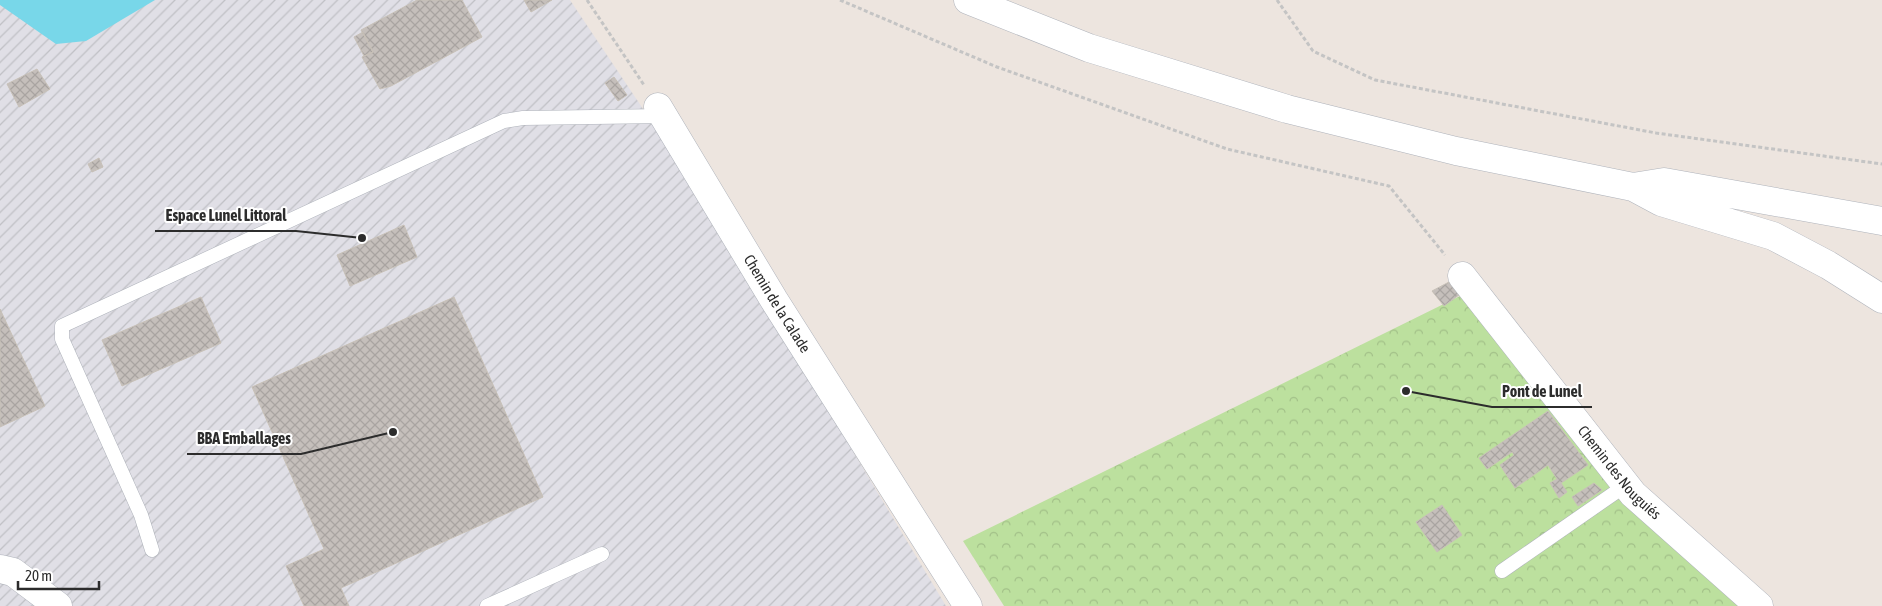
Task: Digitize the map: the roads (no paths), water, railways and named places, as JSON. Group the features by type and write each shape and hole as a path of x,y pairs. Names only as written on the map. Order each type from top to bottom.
{"main road":[{"path":"968,0 1089,48 1287,109 1456,152 1633,186 1664,182 1882,221"},
{"name":"Chemin de la Calade","path":"661,111 774,300 968,606"},
{"path":"1633,186 1661,202 1724,219 1773,236 1828,265 1882,299"},
{"name":"Chemin des Nouguiés","path":"1462,276 1633,494 1758,606"},
{"path":"0,569 13,572 58,606"}],"lane":[{"path":"152,550 141,514 62,339 62,326 504,120 661,111"},
{"path":"1502,572 1626,485"},
{"path":"487,606 602,554"}],"water":[{"path":"0,0 155,0 86,41 56,44 0,5"}],"place":[{"name":"Espace Lunel Littoral","path":"362,238"},
{"name":"Pont de Lunel","path":"1406,391"},
{"name":"BBA Emballages","path":"393,432"}]}
